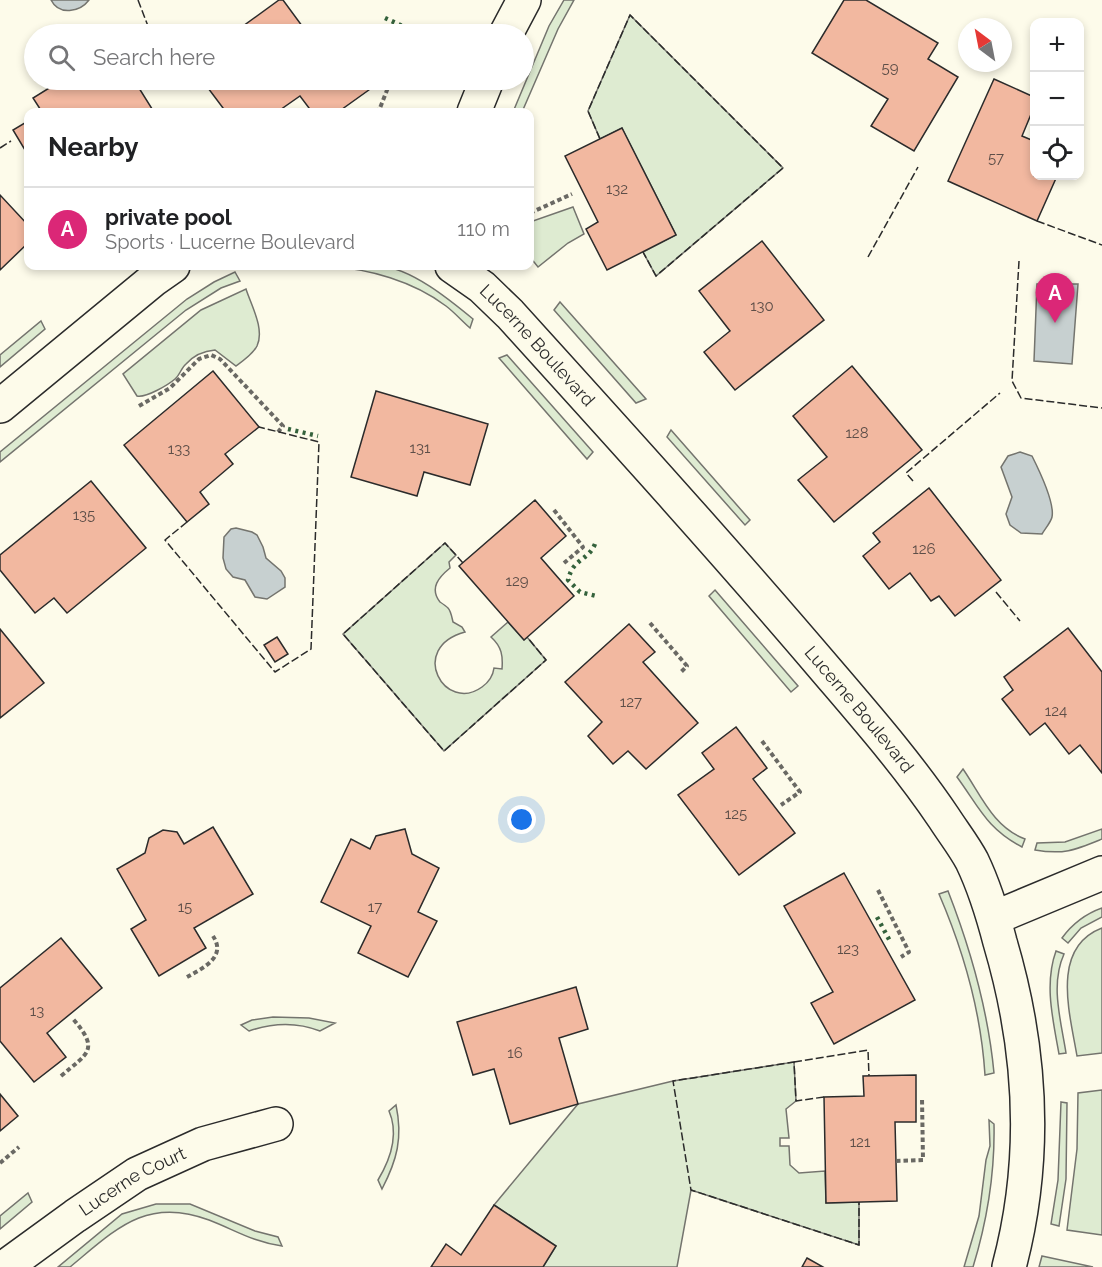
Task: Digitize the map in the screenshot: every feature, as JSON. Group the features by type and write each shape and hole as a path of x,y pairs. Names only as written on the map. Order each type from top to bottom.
{"street":[{"path":"511,24 524,0"},
{"path":"476,108 483,90"},
{"path":"0,406 167,270"},
{"name":"Lucerne Boulevard","path":"458,270 482,287 510,314 629,444 790,627 917,778 971,860 994,918 1019,1014 1028,1098 1023,1196 1017,1236 1009,1267"},
{"path":"994,918 1102,873"},
{"name":"Lucerne Court","path":"5,1267 137,1174 203,1144 276,1124"}],"path":[{"path":"380,108 387,90"},
{"path":"534,211 572,194"},
{"path":"139,406 170,388 199,359 211,355 220,359 283,426 278,432"},
{"path":"554,510 583,546 564,563"},
{"path":"650,623 687,666 681,672"},
{"path":"762,741 800,792 781,805"},
{"path":"878,890 909,952 901,957"},
{"path":"187,977 209,964 218,951 218,944 213,936"},
{"path":"61,1076 84,1057 88,1049 86,1034 73,1019"},
{"path":"896,1161 923,1160 922,1098"},
{"path":"0,1163 19,1147"}],"green space":[{"path":"564,0 574,0 558,29 534,84 534,62 549,26"},
{"path":"630,15 783,168 656,276 643,252 676,235 622,128 600,139 588,111"},
{"path":"522,90 532,90 524,108 515,108"},
{"path":"573,207 584,234 568,243 538,267 534,262 534,221"},
{"path":"360,270 398,270 430,286 473,319 470,328 433,297 405,283"},
{"path":"235,272 240,281 221,288 186,310 0,462 0,452 187,299"},
{"path":"246,289 259,332 257,346 250,355 236,366 215,350 203,352 189,361 177,377 167,384 151,393 137,396 123,374 201,310"},
{"path":"560,302 646,399 636,403 554,310"},
{"path":"41,321 45,329 0,367 0,355"},
{"path":"507,355 593,452 587,459 499,358"},
{"path":"671,430 750,520 745,525 667,437"},
{"path":"445,543 456,555 449,562 450,568 437,583 435,592 440,602 449,609 453,622 462,627 465,632 448,640 438,651 435,664 438,676 445,686 456,692 468,693 487,683 494,668 502,669 501,652 491,637 508,622 524,640 527,637 546,660 444,751 343,634"},
{"path":"715,590 798,686 791,692 709,596"},
{"path":"963,769 996,818 1004,827 1025,839 1022,847 1000,833 985,816 957,777"},
{"path":"1102,829 1102,839 1077,849 1062,852 1035,850 1037,843 1065,842"},
{"path":"948,891 977,980 988,1026 994,1073 985,1075 980,1028 970,983 939,894"},
{"path":"1102,908 1102,917 1081,928 1068,943 1062,938 1080,920"},
{"path":"1102,928 1102,1053 1077,1056 1068,1002 1069,966 1075,951 1086,938"},
{"path":"1056,951 1064,954 1057,991 1066,1053 1059,1054 1050,989 1052,964"},
{"path":"273,1017 309,1018 335,1023 320,1031 302,1026 284,1025 267,1026 249,1031 241,1025 252,1020"},
{"path":"794,1062 796,1101 786,1109 789,1138 780,1138 780,1146 789,1146 790,1165 799,1173 825,1171 826,1203 859,1202 859,1245 691,1190 677,1267 543,1267 556,1246 494,1205 578,1104 673,1081"},
{"path":"1102,1090 1102,1235 1067,1230 1077,1149 1078,1093"},
{"path":"1061,1102 1067,1103 1066,1179 1059,1226 1051,1224 1058,1180"},
{"path":"396,1105 399,1138 392,1168 382,1189 378,1180 386,1164 393,1138 389,1111"},
{"path":"989,1120 994,1124 989,1196 973,1267 964,1267 979,1216 990,1146"},
{"path":"28,1193 32,1202 0,1229 0,1216"},
{"path":"156,1204 190,1204 255,1231 278,1237 282,1246 253,1239 209,1220 167,1212 133,1221 117,1230 70,1267 58,1267 122,1214"},
{"path":"1042,1256 1093,1267 1039,1267"}],"shaded area":[{"path":"51,0 89,0 75,9 64,10"},
{"path":"1037,284 1078,284 1072,364 1034,361"},
{"path":"1020,452 1032,456 1051,503 1052,517 1042,534 1021,533 1010,525 1006,514 1012,497 1001,467 1008,456"},
{"path":"236,528 257,535 266,558 281,571 285,578 285,587 267,599 255,597 245,580 233,577 226,569 223,558 224,537 231,529"}],"building":[{"path":"279,0 283,0 301,24 246,24"},
{"path":"844,0 866,0 938,43 928,59 958,77 914,151 871,126 888,99 812,53"},
{"path":"994,79 1030,95 1030,117 1022,136 1030,139 1030,180 1055,180 1037,221 948,181"},
{"path":"46,90 140,90 152,108 39,108 33,98"},
{"path":"210,90 369,90 344,108 309,108 300,96 283,108 223,108"},
{"path":"24,123 24,148 13,130"},
{"path":"622,128 676,235 607,270 586,229 598,222 565,156"},
{"path":"0,195 24,221 24,247 0,270"},
{"path":"762,241 824,320 735,390 704,352 730,331 699,291"},
{"path":"852,366 922,450 834,522 798,480 827,457 793,416"},
{"path":"213,371 259,427 225,454 233,464 200,492 209,504 187,522 124,445"},
{"path":"376,391 488,424 470,485 424,472 417,496 351,477"},
{"path":"91,481 146,548 67,613 54,598 35,613 0,570 0,555"},
{"path":"929,488 1001,580 955,616 939,596 931,601 910,573 889,589 863,556 880,542 873,533"},
{"path":"535,500 566,536 541,558 574,596 524,640 459,566"},
{"path":"629,624 655,652 643,662 698,723 646,769 628,751 613,764 588,736 602,722 565,682"},
{"path":"1068,628 1102,672 1102,773 1080,745 1069,754 1045,723 1030,735 1002,699 1013,690 1004,677"},
{"path":"0,629 44,683 0,718"},
{"path":"277,637 288,654 275,662 264,645"},
{"path":"736,727 767,768 753,779 795,833 739,875 678,795 714,769 702,753"},
{"path":"213,827 253,894 194,928 206,948 159,976 131,929 146,920 117,869 145,853 149,838 163,830 177,832 184,844"},
{"path":"405,829 412,854 439,868 418,912 437,921 408,977 358,953 371,926 321,902 351,839 370,849 376,836"},
{"path":"844,873 915,1000 834,1044 811,1003 833,992 784,906"},
{"path":"61,938 102,988 47,1033 66,1057 34,1082 0,1041 0,988"},
{"path":"576,987 588,1029 559,1038 578,1104 510,1124 494,1069 473,1075 457,1022"},
{"path":"916,1075 916,1122 895,1122 897,1201 826,1203 824,1097 864,1096 863,1076"},
{"path":"0,1094 18,1116 0,1131"},
{"path":"494,1205 556,1246 543,1267 431,1267 446,1244 461,1255"},
{"path":"807,1258 823,1267 802,1267"}],"hedge":[{"path":"385,18 398,24"},
{"path":"288,429 318,436"},
{"path":"595,544 589,554 573,567 568,580 580,592 596,596"},
{"path":"877,917 891,943"}],"fence":[{"path":"138,0 147,24"},
{"path":"600,139 588,111 630,15 783,168 656,276 643,252"},
{"path":"0,148 11,141"},
{"path":"868,257 918,167"},
{"path":"1037,221 1102,245"},
{"path":"1019,261 1012,381 1021,398 1102,408"},
{"path":"913,481 906,473 1000,393"},
{"path":"187,522 165,540 275,672 311,649 319,442 259,427"},
{"path":"463,563 445,543 343,634 444,751 546,660 527,637"},
{"path":"996,592 1020,621"},
{"path":"794,1062 868,1050 869,1076"},
{"path":"824,1097 796,1101 794,1062 673,1081 691,1190 859,1245 859,1202"}],"place":[{"name":"private pool","path":"1055,323"}]}
